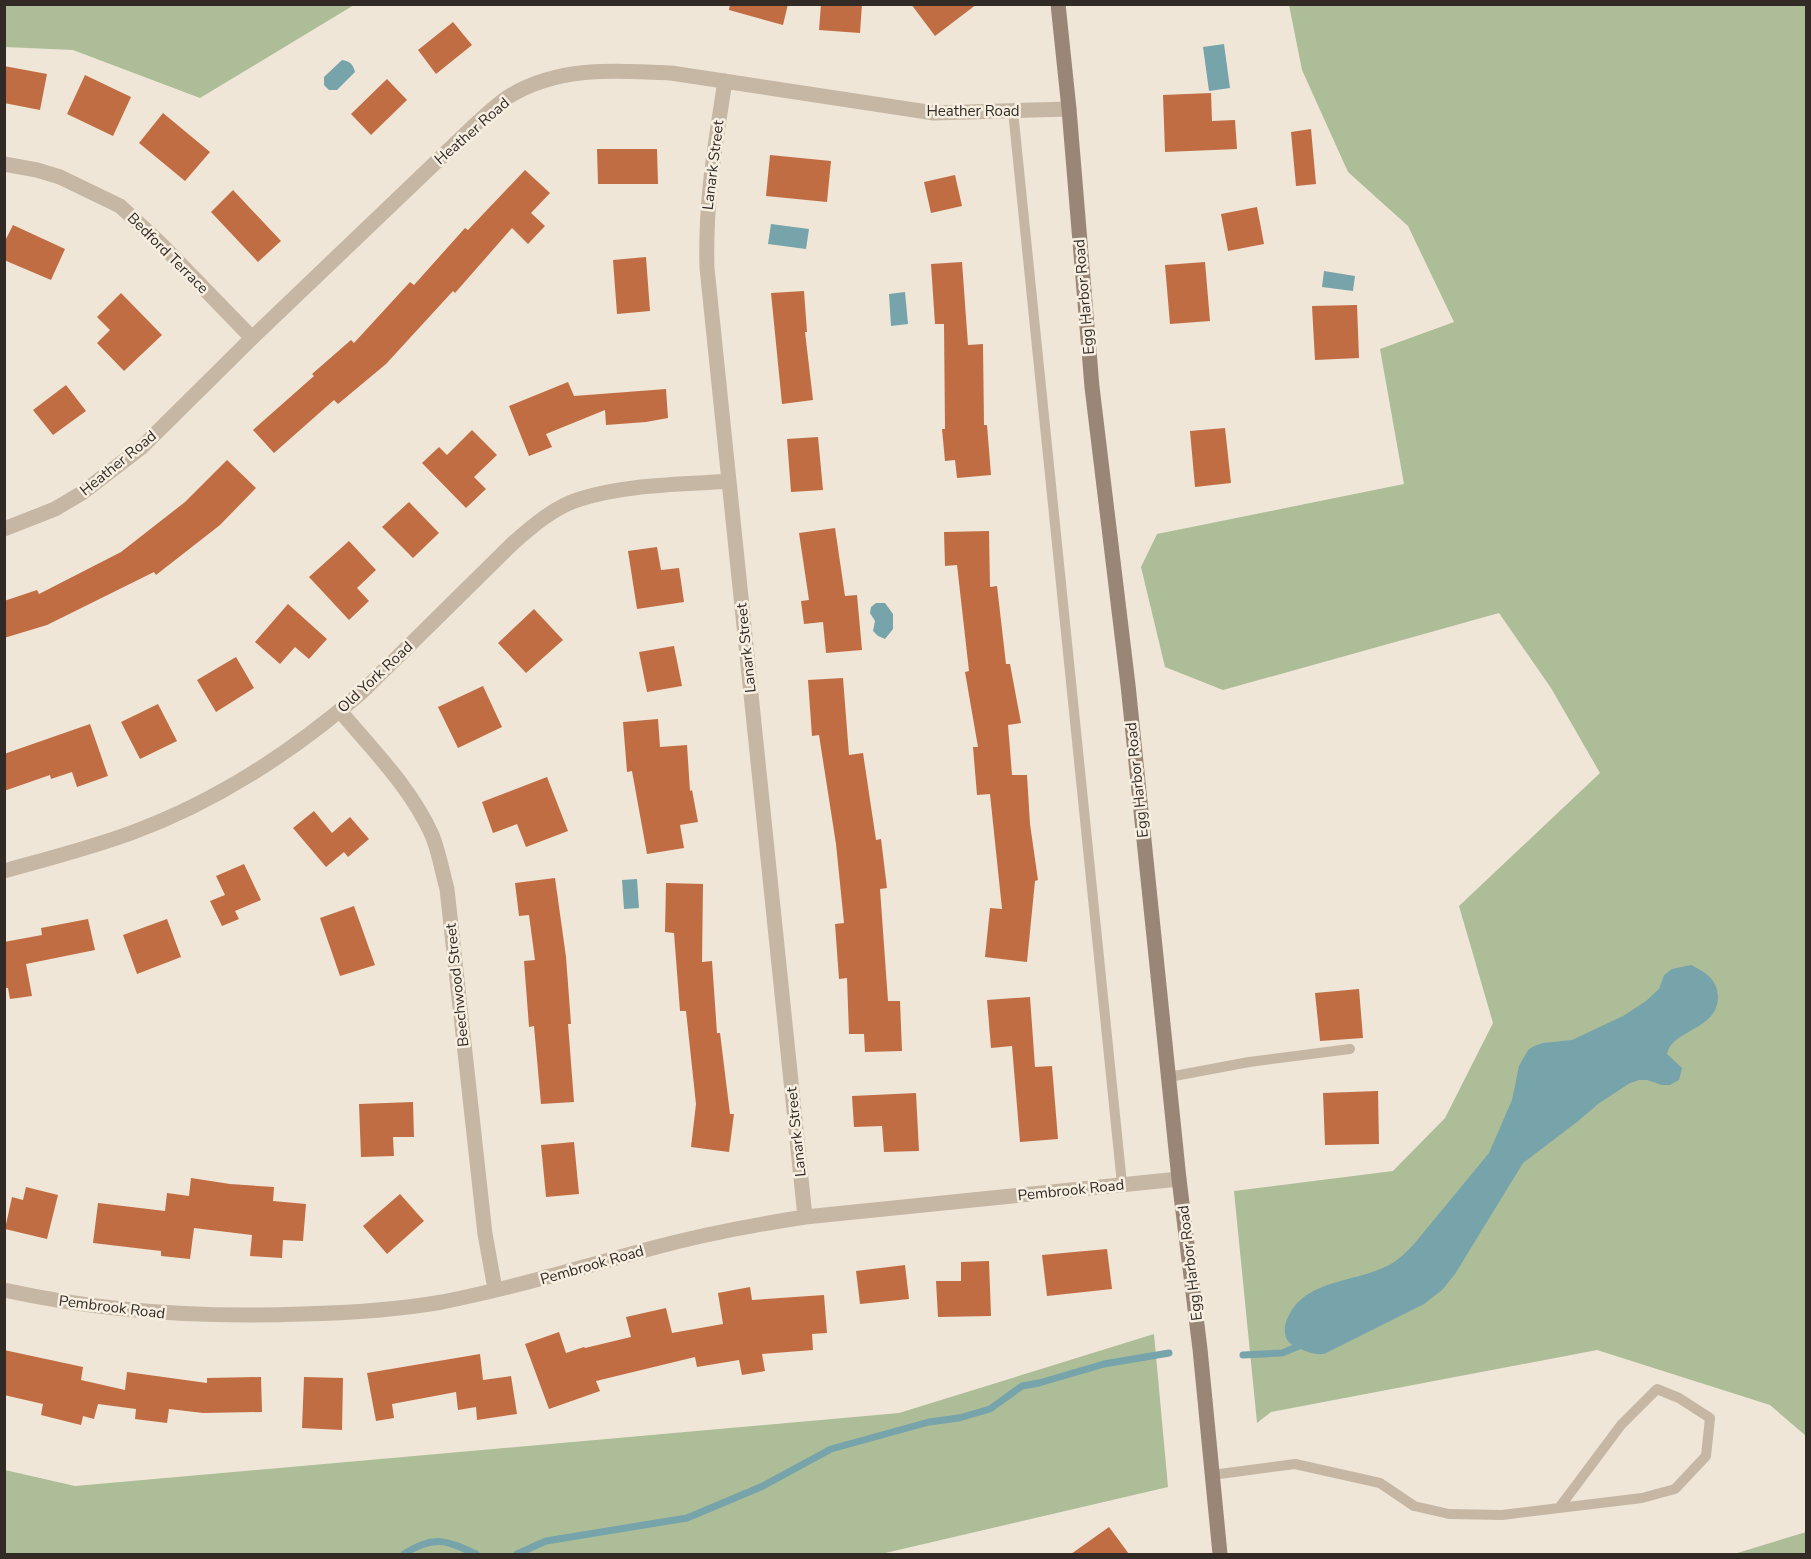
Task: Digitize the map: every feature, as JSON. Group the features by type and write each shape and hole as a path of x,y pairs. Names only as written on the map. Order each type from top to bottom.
{"main road":[{"name":"Egg Harbor Road","path":"1058,4 1092,387 1129,697 1220,1554"}],"street":[{"name":"Heather Road","path":"4,529 55,509 142,447 252,338 479,121 508,97 537,83 569,73 638,71 671,73 934,113 1069,109"},
{"name":"Lanark Street","path":"725,81 710,176 706,238 707,268 805,1217"},
{"name":"Bedford Terrace","path":"4,164 60,177 120,206 161,244 252,338"},
{"name":"Old York Road","path":"4,871 134,832 179,812 257,770 340,711 363,691 511,545 532,526 556,510 579,499 622,491 729,481"},
{"name":"Beechwood Street","path":"340,711 421,814 432,836 440,861 447,889 485,1234 495,1289"},
{"name":"Pembrook Road","path":"4,1290 84,1306 186,1315 235,1316 384,1310 442,1302 545,1279 651,1248 765,1223 1179,1179"}],"lane":[{"path":"1012,111 1122,1184"},
{"path":"1169,1077 1249,1062 1350,1049"},
{"path":"1212,1475 1295,1464 1380,1483 1414,1506 1449,1514 1502,1515 1642,1498 1675,1489 1706,1456 1710,1418 1680,1398 1657,1389 1621,1425 1559,1508"}],"green space":[{"path":"5,4 354,5 200,98 73,50 5,47"},
{"path":"1289,5 1806,5 1806,1436 1770,1405 1597,1350 1271,1412 1257,1423 1234,1191 1393,1171 1445,1118 1493,1023 1459,906 1600,773 1551,688 1499,613 1223,690 1165,667 1141,567 1157,534 1404,484 1380,349 1454,322 1408,226 1348,172 1302,70"},
{"path":"1154,1334 1168,1487 881,1554 5,1554 5,1470 75,1486 899,1413"},
{"path":"1806,1532 1806,1554 1734,1554"}],"water":[{"path":"1224,44 1230,88 1209,91 1203,47"},
{"path":"342,60 351,63 355,72 337,90 329,90 324,85 324,77"},
{"path":"771,224 809,229 806,249 768,244"},
{"path":"1324,271 1355,276 1353,291 1322,287"},
{"path":"905,292 908,324 891,326 889,294"},
{"path":"876,603 885,603 893,614 893,629 885,639 873,631 875,621 870,613 871,607"},
{"path":"637,879 639,908 624,909 622,880"},
{"path":"1691,965 1713,981 1718,996 1711,1016 1704,1023 1677,1039 1667,1054 1682,1068 1679,1080 1670,1085 1647,1080 1630,1083 1598,1104 1523,1163 1455,1274 1442,1290 1424,1304 1324,1354 1308,1352 1287,1340 1285,1326 1292,1310 1302,1299 1329,1285 1389,1265 1414,1244 1489,1153 1512,1100 1519,1066 1528,1050 1543,1043 1572,1040 1623,1016 1646,1001 1659,989 1664,975 1672,969"}],"building":[{"path":"730,4 788,4 783,25 729,10"},
{"path":"821,4 862,4 860,33 819,30"},
{"path":"911,4 977,4 935,36"},
{"path":"453,22 472,45 436,74 418,50"},
{"path":"4,66 47,74 40,110 4,103"},
{"path":"85,75 131,97 113,136 67,114"},
{"path":"387,79 407,100 371,135 351,114"},
{"path":"1211,93 1212,121 1235,120 1237,149 1165,152 1163,95"},
{"path":"163,113 210,152 185,181 139,143"},
{"path":"1311,129 1316,184 1296,186 1291,132"},
{"path":"597,149 657,149 658,184 598,184"},
{"path":"770,155 831,161 827,202 766,196"},
{"path":"525,170 550,193 531,213 545,226 528,244 512,228 455,293 453,291 386,364 338,404 334,400 274,453 253,430 351,340 354,343 410,282 414,285 465,228 468,230"},
{"path":"955,175 962,206 931,213 924,182"},
{"path":"233,190 281,241 258,262 211,212"},
{"path":"1257,207 1264,244 1228,251 1221,214"},
{"path":"13,225 65,249 51,280 4,260 4,243"},
{"path":"646,257 650,311 617,314 613,260"},
{"path":"962,262 968,345 983,344 984,425 987,425 991,475 957,478 955,460 945,461 942,429 945,429 944,324 935,324 931,264"},
{"path":"1205,262 1210,321 1170,324 1165,265"},
{"path":"804,291 807,332 805,332 813,400 782,404 771,293"},
{"path":"121,293 162,335 124,371 97,343 110,330 97,317"},
{"path":"1357,305 1359,358 1315,360 1312,306"},
{"path":"568,382 574,396 666,389 668,418 606,425 605,410 546,434 552,447 529,456 509,406"},
{"path":"66,385 86,411 53,435 33,410"},
{"path":"1225,428 1231,483 1195,487 1190,431"},
{"path":"472,430 497,455 474,477 486,489 466,508 422,463 439,447 447,455"},
{"path":"818,437 823,490 791,492 787,439"},
{"path":"227,460 256,488 220,525 156,575 154,572 47,625 4,638 4,601 37,590 39,594 121,552 185,502"},
{"path":"409,502 439,533 413,558 382,527"},
{"path":"835,528 845,596 857,595 862,650 826,653 823,622 804,624 801,601 809,600 799,533"},
{"path":"989,531 990,587 997,586 1006,664 1010,664 1021,723 1008,725 1012,775 1027,775 1030,824 1038,880 1035,881 1027,962 985,957 990,908 1002,909 990,794 977,795 973,747 978,747 965,672 969,671 957,565 945,566 944,532"},
{"path":"349,541 376,570 357,588 369,601 349,620 309,577"},
{"path":"657,547 661,570 679,568 684,602 637,609 628,551"},
{"path":"288,604 327,639 309,659 295,647 280,664 255,642"},
{"path":"534,609 563,640 526,673 498,643"},
{"path":"674,646 682,686 647,692 639,652"},
{"path":"236,657 254,688 216,712 197,680"},
{"path":"843,678 849,755 863,753 876,840 881,839 887,888 880,889 888,1001 900,1001 902,1051 865,1052 864,1034 849,1034 847,978 839,979 835,924 844,923 836,844 819,735 812,736 808,680"},
{"path":"483,686 502,727 458,748 438,707"},
{"path":"158,704 177,741 140,759 121,722"},
{"path":"658,719 660,747 687,745 690,791 692,790 698,822 680,825 684,848 647,854 632,771 627,772 623,722"},
{"path":"90,724 108,776 77,787 72,772 51,779 50,775 4,791 4,754"},
{"path":"547,777 568,831 526,847 517,824 493,833 482,802"},
{"path":"314,811 332,833 350,817 369,839 348,857 344,852 326,867 293,828"},
{"path":"244,864 261,900 235,911 239,919 222,926 210,901 225,895 216,876"},
{"path":"555,878 566,957 574,1102 541,1104 534,1026 529,1027 524,961 535,960 529,915 519,916 515,883"},
{"path":"666,883 703,884 702,962 712,961 717,1033 720,1033 730,1114 734,1114 729,1152 691,1147 696,1104 686,1011 680,1011 674,933 665,932"},
{"path":"354,906 375,965 340,976 320,918"},
{"path":"88,919 95,950 26,964 32,996 10,999 8,988 4,988 4,942 42,935 41,928"},
{"path":"167,919 181,957 137,974 123,935"},
{"path":"1359,989 1363,1038 1320,1041 1315,993"},
{"path":"1030,997 1035,1067 1052,1066 1058,1139 1020,1142 1012,1046 991,1048 987,1000"},
{"path":"1378,1091 1379,1144 1325,1145 1323,1093"},
{"path":"916,1093 919,1151 884,1152 882,1126 854,1127 852,1096"},
{"path":"413,1102 414,1137 393,1137 394,1156 361,1157 359,1104"},
{"path":"574,1142 579,1194 546,1197 541,1145"},
{"path":"191,1178 274,1187 273,1201 306,1204 303,1241 283,1240 282,1258 250,1256 252,1235 194,1228 190,1259 161,1256 161,1251 93,1243 98,1203 165,1211 167,1193 189,1196"},
{"path":"26,1187 58,1195 47,1239 5,1229 12,1197 23,1200"},
{"path":"400,1194 424,1221 387,1254 363,1226"},
{"path":"1107,1249 1112,1289 1047,1296 1042,1255"},
{"path":"989,1261 991,1316 938,1317 936,1281 961,1281 961,1262"},
{"path":"905,1265 909,1299 860,1304 856,1271"},
{"path":"750,1287 752,1300 824,1295 827,1333 812,1334 813,1350 762,1354 765,1371 742,1375 739,1360 697,1367 695,1357 596,1381 600,1391 549,1409 525,1344 559,1332 566,1353 631,1337 626,1317 666,1308 672,1333 723,1324 718,1293"},
{"path":"4,1350 83,1367 81,1380 125,1390 127,1372 207,1383 207,1378 261,1377 262,1412 203,1413 169,1409 167,1423 135,1419 136,1409 98,1404 94,1419 83,1416 81,1425 41,1415 43,1404 4,1395"},
{"path":"480,1354 483,1380 511,1376 517,1414 477,1420 476,1407 458,1410 456,1392 392,1404 394,1418 376,1421 367,1373"},
{"path":"304,1377 343,1378 342,1430 302,1428"},
{"path":"1109,1527 1129,1554 1071,1554"}],"waterway":[{"path":"1243,1355 1282,1353 1304,1344"},
{"path":"517,1554 546,1541 687,1518 763,1486 831,1449 929,1422 959,1418 990,1409 1022,1386 1104,1364 1169,1353"},
{"path":"404,1554 432,1542 456,1545 476,1554"}]}
